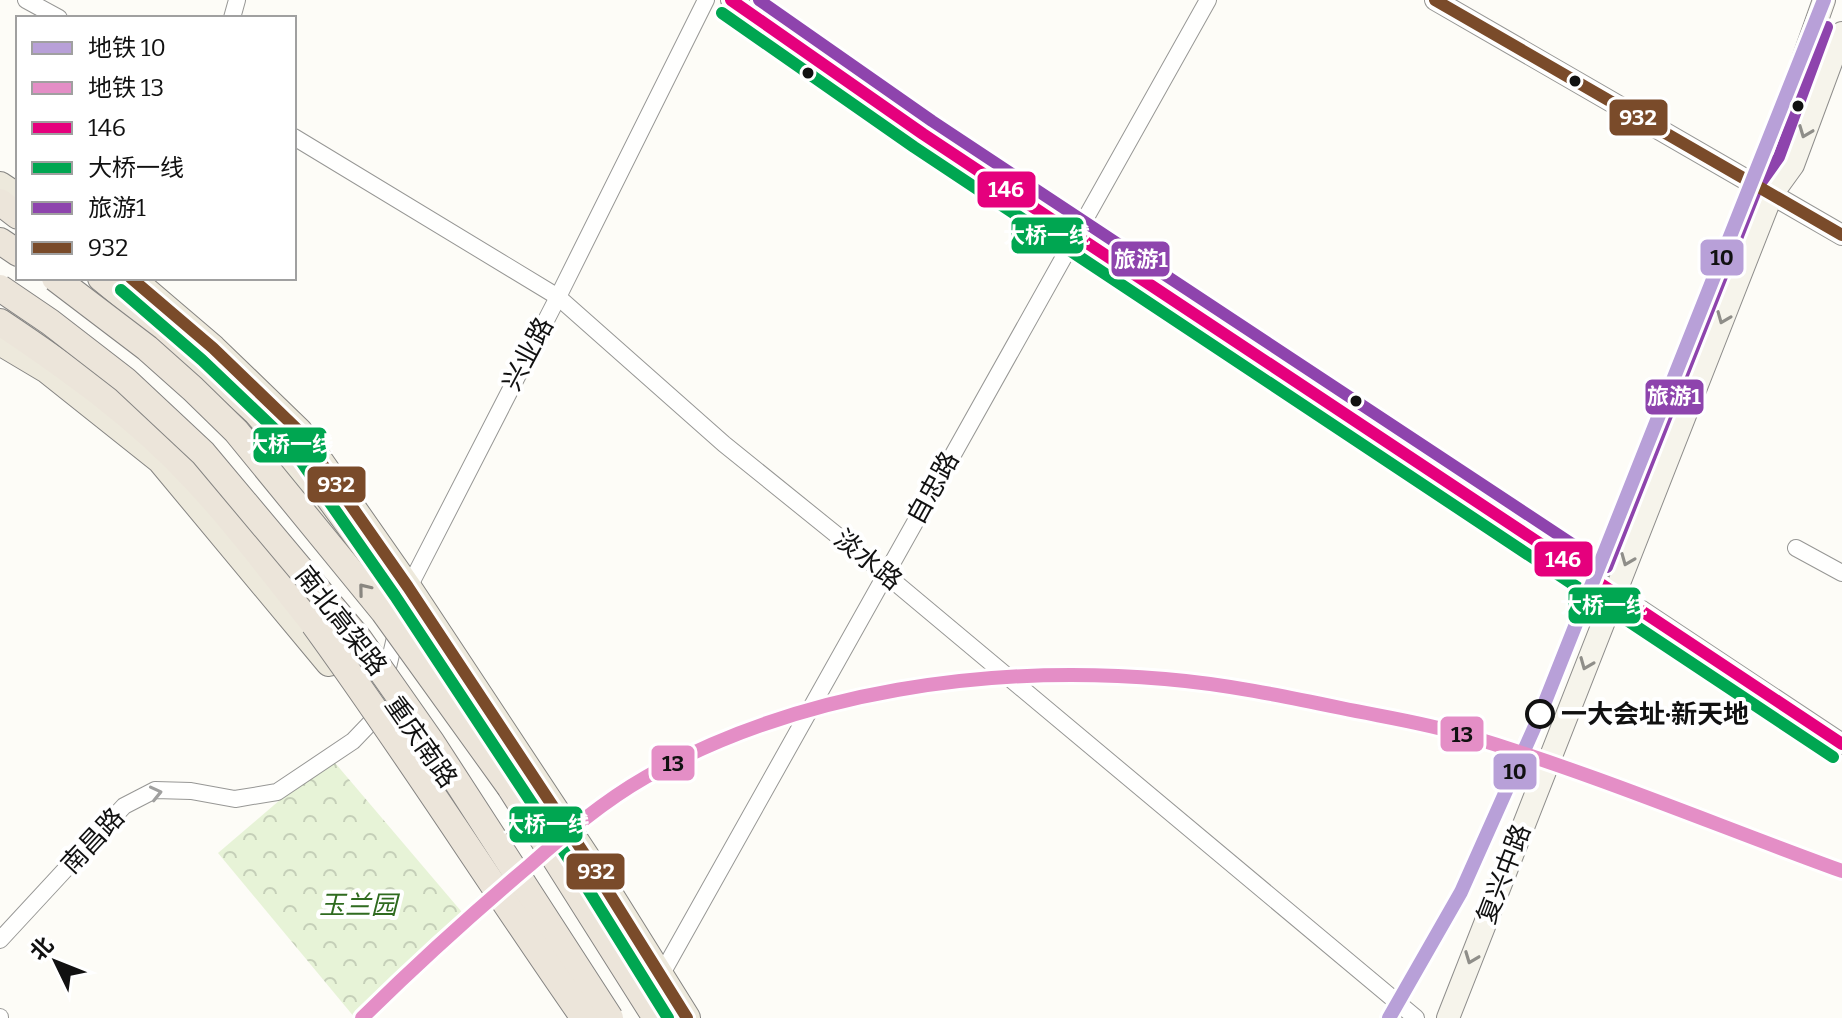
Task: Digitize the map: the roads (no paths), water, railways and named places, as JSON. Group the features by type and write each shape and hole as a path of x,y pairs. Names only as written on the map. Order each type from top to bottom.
{"highway":[{"path":"0,202 16,214"},
{"name":"南北高架路","path":"58,280 147,348 236,431 384,612 510,787 656,1018"},
{"path":"103,280 180,343 255,411 319,484 378,565 510,787"},
{"name":"南北高架路","path":"0,288 125,380 203,453 359,639 432,743 610,1018"},
{"path":"0,322 58,360 125,413 214,501 356,681 584,1018"}],"main road":[{"name":"复兴中路","path":"1772,194 1768,159 1824,0"},
{"name":"复兴中路","path":"1448,1018 1772,194 1793,165 1842,33"},
{"path":"71,280 89,291 229,414 348,538 408,587"},
{"path":"133,280 213,348 299,431 408,587 589,861 687,1018"},
{"name":"重庆南路","path":"0,295 82,352 204,466 288,565 404,714 603,1018"},
{"name":"重庆南路","path":"0,342 47,370 160,460 376,717 463,845 573,1018"}],"street":[{"path":"26,0 55,16"},
{"name":"兴业路","path":"376,717 408,587 558,297 706,0"},
{"path":"731,0 923,134 1842,744"},
{"name":"自忠路","path":"660,977 1208,0"},
{"path":"1435,0 1842,235"},
{"name":"淡水路","path":"296,138 558,297 724,444 885,574 1416,1018"},
{"path":"1796,548 1842,573"},
{"name":"南昌路","path":"0,940 124,806 155,790 191,791 235,799 277,792 353,741 376,717"}],"metro line":[{"name":"10","path":"1389,1018 1461,892 1539,717 1824,0"},
{"name":"13","path":"362,1018 444,940 557,841 600,807 646,777 705,747 768,723 832,704 965,680 1099,675 1165,679 1254,691 1421,724 1563,767 1842,871"}],"place":[{"name":"一大会址·新天地","path":"1540,714"}],"park label":[{"name":"玉兰园","path":"358,905"}]}
